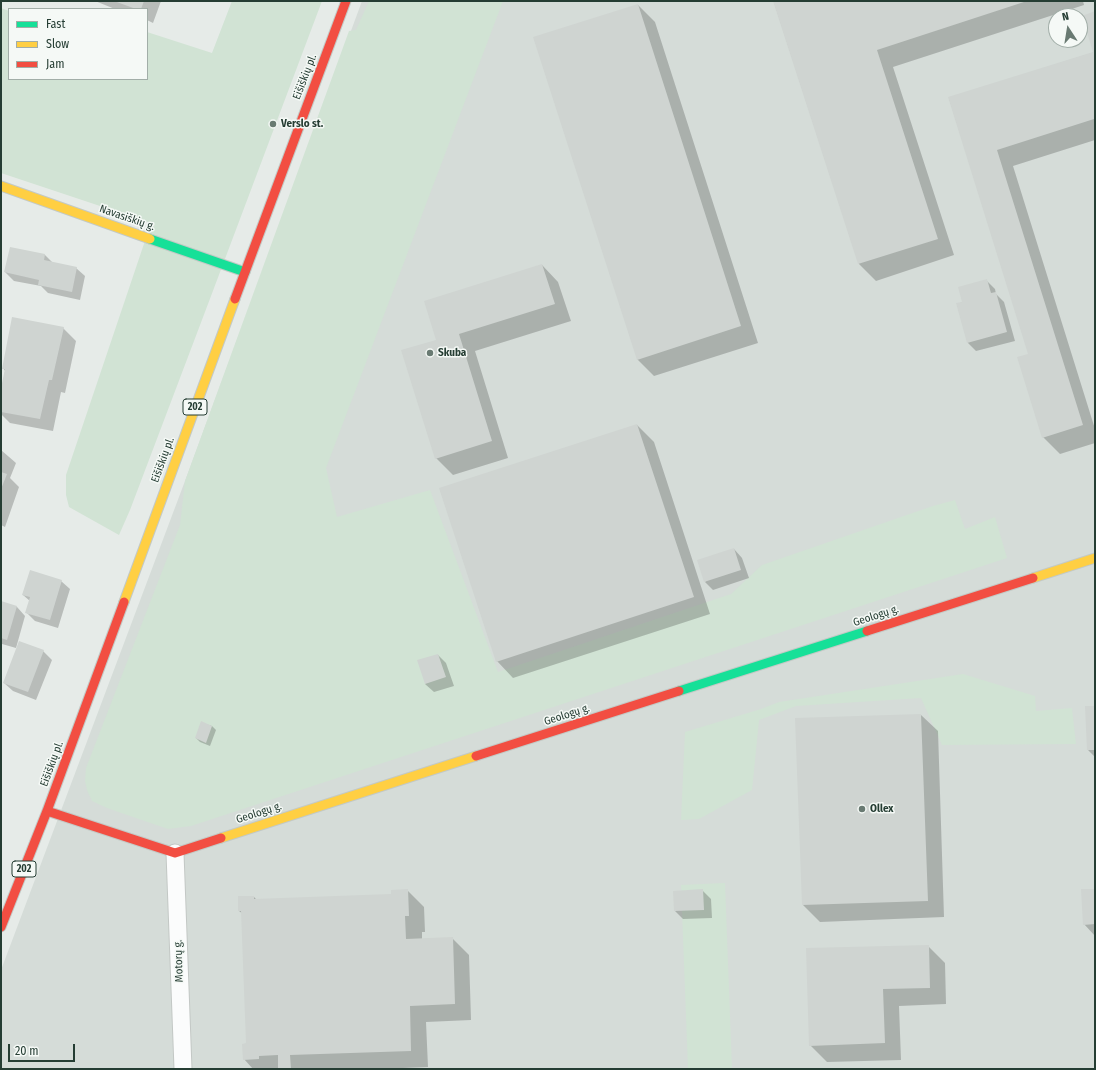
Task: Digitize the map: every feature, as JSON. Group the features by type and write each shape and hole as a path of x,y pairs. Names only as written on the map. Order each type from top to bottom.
{"street":[{"name":"Eišiškių pl.","path":"1,927 47,811 346,1"},
{"name":"Navasiškių g.","path":"1,186 245,272"},
{"name":"Geologų g.","path":"175,853 1095,558"},
{"path":"47,811 175,853"},
{"name":"Motorų g.","path":"175,853 183,1069"}],"shaded area":[{"path":"362,1 1095,1 1095,1069 1,1069 1,970 185,481"}],"green space":[{"path":"232,1 322,1 130,510 119,535 69,507 66,495 66,475 151,223 1,173 1,8 8,11 8,80 148,80 148,32 212,53"},
{"path":"369,1 503,1 326,468 337,517 430,490 498,672 731,594 762,565 933,506 955,500 965,529 995,517 1007,558 191,826 168,829 107,808 92,801 85,781 86,768 180,525 185,481 349,31 356,30"},
{"path":"963,674 1035,696 1036,711 1072,708 1076,744 942,745 921,698 796,706 759,720 752,790 699,819 681,820 685,732 779,702"},
{"path":"725,883 732,1069 688,1069 681,885"}],"building":[{"path":"114,1 144,1 141,8 133,8"},
{"path":"773,1 1027,1 877,50 938,239 858,264"},
{"path":"638,4 741,326 637,360 533,37"},
{"path":"1095,11 1095,123 1094,119 997,150 1083,425 1042,438 1017,357 1028,354 948,97 1093,52 1088,36 1088,14"},
{"path":"10,247 45,254 44,260 77,267 72,292 38,285 39,280 4,272"},
{"path":"542,264 555,304 459,334 492,441 435,459 401,350 436,340 424,301"},
{"path":"987,279 991,293 996,292 1007,332 967,343 956,303 962,302 958,287"},
{"path":"12,317 64,327 52,380 49,380 40,419 1,412 1,388 5,369 2,369"},
{"path":"637,424 694,597 496,662 439,488"},
{"path":"1,472 7,474 1,489"},
{"path":"734,548 741,570 704,582 697,560"},
{"path":"30,570 62,580 50,620 25,613 30,597 22,595"},
{"path":"1,601 17,606 7,640 1,638"},
{"path":"19,641 44,650 28,692 3,683"},
{"path":"438,654 446,677 425,684 417,660"},
{"path":"1085,706 1095,706 1095,750 1087,750"},
{"name":"Ollex","path":"921,714 928,901 802,905 795,718"},
{"path":"201,721 212,726 206,743 195,738"},
{"path":"408,889 409,916 405,916 406,939 453,937 455,1004 410,1006 411,1051 290,1055 291,1069 278,1069 278,1055 259,1056 259,1059 243,1060 242,1044 246,1043 241,911 238,911 238,896 254,896 254,899 391,894 391,890"},
{"path":"703,889 704,910 674,911 673,891"},
{"path":"1081,889 1095,889 1095,924 1083,925"},
{"path":"929,945 930,988 883,989 885,1043 809,1046 806,948"}],"traffic: fast":[{"path":"150,239 245,272"},
{"path":"679,691 867,631"}],"traffic: slow":[{"path":"1,186 150,239"},
{"path":"124,602 235,299"},
{"path":"1033,578 1095,558"},
{"path":"221,838 476,756"}],"traffic: jam":[{"path":"235,299 346,1"},
{"path":"867,631 1033,578"},
{"path":"1,927 47,811 124,602"},
{"path":"476,756 679,691"},
{"path":"47,811 175,853 221,838"}],"place":[{"name":"Verslo st.","path":"273,124"},
{"name":"Skuba","path":"430,353"},
{"name":"Ollex","path":"862,809"}]}
